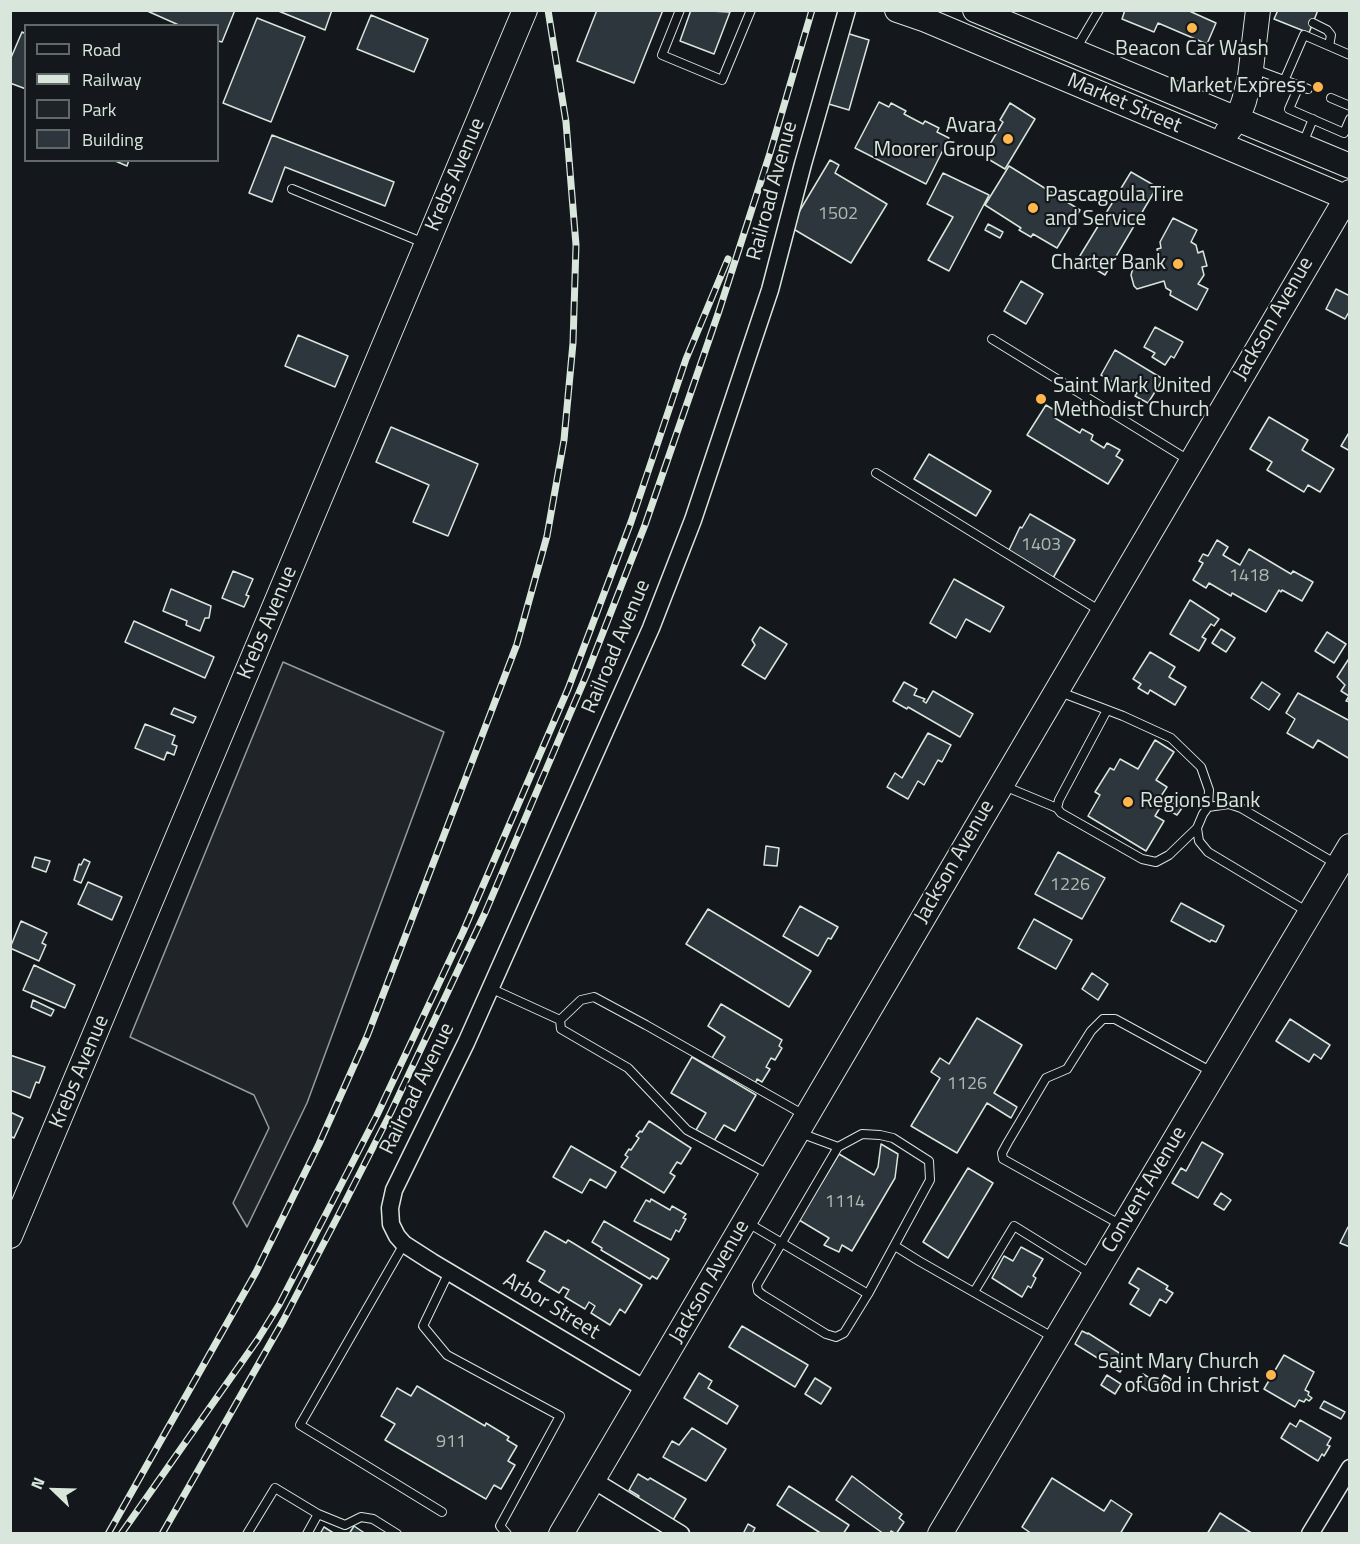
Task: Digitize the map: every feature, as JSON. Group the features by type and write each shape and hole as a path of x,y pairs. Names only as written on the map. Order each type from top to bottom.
{"street":[{"name":"Krebs Avenue","path":"10,1236 525,10"},
{"name":"Railroad Avenue","path":"432,1262 404,1244 397,1236 391,1224 390,1208 394,1190 490,988 651,628 693,520 770,290 847,10"},
{"name":"Market Street","path":"897,10 1348,196"},
{"name":"Market Street","path":"975,10 1009,20 1074,52 1350,166"},
{"path":"1218,144 1237,120 1244,101 1251,68 1258,10"},
{"name":"Jackson Avenue","path":"561,1533 1348,196"},
{"name":"Convent Avenue","path":"940,1533 1344,856"},
{"name":"Arbor Street","path":"432,1262 646,1390"},
{"path":"1310,1533 1350,1468"},
{"path":"593,1480 681,1533"}],"lane":[{"path":"680,10 662,54 722,80 751,10"},
{"path":"1074,52 1099,10"},
{"path":"1313,22 1331,35 1329,46"},
{"path":"1284,81 1304,35 1350,55"},
{"path":"1251,68 1303,88 1289,109 1344,133 1350,119"},
{"path":"1331,98 1350,106"},
{"path":"1301,146 1313,119"},
{"path":"292,189 427,244"},
{"path":"992,339 1191,462"},
{"path":"876,473 1102,612"},
{"path":"1001,785 1057,808 1061,813 1116,846 1142,859 1156,862 1169,855 1197,828 1209,807 1209,790 1201,767 1190,754 1171,738 1056,691"},
{"path":"1057,808 1059,800 1107,710"},
{"path":"1209,807 1229,804 1241,808 1344,856"},
{"path":"1197,828 1199,841 1208,852 1310,913"},
{"path":"490,988 560,1020"},
{"path":"560,1020 581,1000 594,997 646,1024 838,1147"},
{"path":"1123,1226 1003,1159 1002,1153 1046,1078 1067,1069 1091,1031 1103,1019 1115,1019 1214,1073"},
{"path":"560,1020 561,1029 628,1068 687,1130 772,1176"},
{"path":"862,1134 880,1135 893,1138 929,1161 930,1180 895,1246 844,1333 836,1337 826,1334 758,1291 759,1280 780,1243 838,1147 862,1134"},
{"path":"745,1221 868,1294"},
{"path":"974,1293 1014,1226 1093,1276"},
{"path":"404,1244 300,1425 442,1512"},
{"path":"895,1246 1056,1339"},
{"path":"449,1272 423,1326 447,1355 560,1416 500,1526 507,1533"},
{"path":"247,1533 274,1488 318,1514 345,1525 361,1517 373,1519 397,1533"},
{"path":"307,1533 318,1514"}],"green space":[{"path":"283,662 444,732 307,1103 247,1227 233,1203 269,1128 254,1095 130,1037"}],"building":[{"path":"145,10 235,10 222,42 219,41 219,24 176,24"},
{"path":"276,10 332,10 325,30"},
{"path":"597,10 663,10 634,83 577,61"},
{"path":"691,10 730,12 714,54 680,41"},
{"name":"Beacon Car Wash","path":"1125,10 1187,10 1216,23 1207,44 1158,23 1154,32 1122,19"},
{"path":"1278,10 1318,10 1309,33 1274,19"},
{"path":"371,15 428,39 414,72 357,49"},
{"path":"257,18 305,37 271,122 223,103"},
{"path":"22,32 24,33 24,88 10,83 10,60"},
{"path":"843,32 869,40 849,110 822,102"},
{"path":"879,102 889,107 891,103 906,111 904,114 923,124 925,121 939,128 937,132 949,138 926,184 855,148"},
{"name":"Avara Moorer Group","path":"1010,103 1035,119 1005,169 983,156 1003,122 1000,120"},
{"path":"272,135 394,182 385,206 285,167 272,202 249,193"},
{"path":"830,160 839,165 835,173 887,204 851,263 790,227"},
{"name":"Pascagoula Tire and Service","path":"1009,166 1080,210 1057,248 1033,234 1031,237 1019,230 1021,228 985,205"},
{"path":"1131,172 1157,187 1105,275 1078,259"},
{"path":"943,173 989,195 949,271 928,260 953,217 927,204"},
{"name":"Charter Bank","path":"1173,218 1197,230 1191,242 1196,245 1198,253 1203,251 1207,266 1202,267 1204,275 1198,284 1208,289 1197,310 1170,295 1171,291 1166,288 1164,281 1137,289 1131,275 1133,268 1160,262 1157,249 1161,248 1160,242"},
{"path":"988,224 1003,232 1000,238 985,230"},
{"path":"1021,281 1043,294 1026,324 1004,311"},
{"path":"1336,289 1350,296 1350,310 1345,319 1326,309"},
{"path":"1155,327 1183,342 1174,358 1171,356 1165,365 1152,357 1155,353 1144,347"},
{"path":"298,335 348,356 335,387 285,366"},
{"path":"1115,350 1163,379 1148,403 1135,396 1137,393 1101,375"},
{"path":"1046,405 1059,413 1055,418 1080,433 1082,429 1093,435 1091,440 1104,448 1107,443 1120,450 1116,456 1123,460 1108,484 1027,435"},
{"path":"1269,417 1308,440 1302,450 1334,469 1320,492 1308,485 1304,492 1267,470 1272,462 1250,449"},
{"path":"391,427 478,464 448,536 413,522 429,485 376,462"},
{"path":"1350,431 1350,451 1341,446"},
{"path":"929,454 991,491 976,516 914,479"},
{"path":"1030,514 1075,540 1053,578 1008,552 1020,527 1022,528"},
{"path":"1217,540 1228,547 1223,555 1240,565 1249,549 1291,574 1293,571 1313,582 1302,601 1279,590 1266,612 1209,583 1206,588 1193,580 1203,563 1199,561 1203,554 1208,556"},
{"path":"233,571 253,579 244,607 222,598"},
{"path":"954,579 1004,607 990,632 966,619 956,638 930,623"},
{"path":"171,589 211,606 209,618 205,618 200,631 186,625 187,621 163,611"},
{"path":"1190,600 1219,619 1214,626 1211,624 1202,637 1206,639 1199,651 1170,634"},
{"path":"134,621 214,657 205,678 125,642"},
{"path":"760,627 787,644 765,679 742,665 755,645 752,640"},
{"path":"1221,629 1235,638 1226,652 1212,643"},
{"path":"1327,632 1346,644 1334,663 1315,651"},
{"path":"1150,652 1175,667 1169,677 1186,687 1175,705 1150,690 1148,694 1138,688 1141,684 1133,679"},
{"path":"1350,657 1350,702 1346,701 1349,696 1341,691 1345,685 1337,677"},
{"path":"904,682 917,689 914,695 925,699 923,701 926,703 933,691 973,714 960,737 908,707 907,709 893,701"},
{"path":"1262,682 1280,694 1269,710 1251,698"},
{"path":"1298,693 1350,721 1350,759 1318,740 1313,748 1287,733 1295,719 1286,713"},
{"path":"174,708 196,717 193,723 171,714"},
{"path":"145,724 175,736 172,744 177,746 174,755 167,752 164,760 135,748"},
{"path":"928,733 951,745 942,762 938,760 924,785 918,781 908,799 887,787 895,773 902,778"},
{"path":"1155,740 1174,752 1156,780 1167,787 1161,796 1182,808 1177,815 1161,806 1155,816 1164,821 1146,851 1088,816 1100,795 1095,792 1110,768 1114,770 1120,759 1138,769"},
{"path":"766,846 779,848 777,866 764,865"},
{"path":"1058,852 1105,878 1082,919 1035,894"},
{"path":"35,857 50,861 46,872 32,867"},
{"path":"84,859 90,862 81,883 74,880 79,864 81,865"},
{"path":"88,882 122,897 112,920 78,904"},
{"path":"1181,903 1224,926 1216,942 1211,940 1210,942 1171,921"},
{"path":"800,906 838,927 831,939 828,938 818,956 783,936"},
{"path":"708,909 811,971 789,1007 686,944"},
{"path":"1034,919 1072,940 1056,969 1018,948"},
{"path":"21,921 47,933 42,943 46,945 39,961 10,948"},
{"path":"34,965 75,985 65,1008 23,990"},
{"path":"1092,973 1108,984 1098,1000 1082,989"},
{"path":"33,1000 54,1010 51,1016 31,1007"},
{"path":"721,1004 782,1040 779,1046 782,1048 775,1060 771,1058 766,1067 770,1069 762,1082 757,1079 755,1084 712,1058 725,1037 708,1026"},
{"path":"977,1018 1022,1045 994,1093 1017,1107 1011,1118 987,1103 957,1153 911,1126 940,1078 931,1072 940,1058 949,1064"},
{"path":"1290,1019 1330,1045 1321,1059 1314,1054 1309,1062 1276,1041"},
{"path":"10,1055 45,1067 30,1098 10,1090"},
{"path":"692,1057 756,1095 735,1131 724,1125 714,1141 696,1130 706,1113 671,1093"},
{"path":"10,1112 23,1118 14,1138 10,1136"},
{"path":"649,1121 691,1148 681,1164 677,1162 670,1173 675,1176 664,1193 621,1167 628,1157 625,1155 639,1138 636,1136 640,1131 642,1132"},
{"path":"1202,1142 1223,1154 1198,1198 1172,1183 1181,1168 1186,1171"},
{"path":"881,1144 898,1154 895,1178 852,1251 842,1245 839,1252 824,1245 829,1238 799,1220 839,1154 874,1175 878,1167"},
{"path":"571,1146 616,1172 606,1188 590,1179 582,1193 553,1177"},
{"path":"968,1168 993,1183 948,1258 923,1242"},
{"path":"1221,1193 1231,1200 1224,1210 1214,1204"},
{"path":"651,1199 670,1210 672,1206 686,1214 683,1218 686,1219 679,1232 676,1230 671,1240 634,1221 646,1200 650,1202"},
{"path":"604,1221 669,1259 657,1279 652,1276 650,1279 601,1250 602,1248 592,1242"},
{"path":"1348,1227 1350,1228 1350,1247 1340,1243"},
{"path":"545,1231 566,1243 568,1240 642,1285 625,1313 620,1309 610,1325 591,1313 595,1306 589,1302 585,1309 565,1297 569,1290 563,1287 559,1293 539,1281 545,1271 527,1261"},
{"path":"1021,1247 1043,1259 1033,1276 1036,1278 1031,1288 1028,1286 1022,1297 992,1278 1004,1256 1013,1261"},
{"path":"1138,1268 1168,1286 1166,1289 1173,1293 1166,1303 1160,1299 1150,1316 1130,1304 1139,1289 1129,1283"},
{"path":"742,1326 808,1365 795,1387 729,1347"},
{"path":"1082,1331 1124,1356 1121,1362 1125,1365 1120,1372 1075,1344"},
{"path":"1284,1355 1314,1372 1305,1390 1312,1398 1304,1402 1299,1400 1295,1407 1264,1389"},
{"path":"699,1373 712,1381 708,1388 738,1406 727,1424 684,1398"},
{"path":"1143,1374 1158,1383 1152,1393 1137,1384"},
{"path":"1107,1375 1121,1384 1115,1394 1101,1385"},
{"path":"1164,1375 1171,1379 1167,1388 1160,1384"},
{"path":"815,1378 831,1388 821,1404 805,1394"},
{"path":"417,1386 485,1426 486,1423 509,1437 507,1440 517,1446 508,1461 515,1465 501,1489 494,1485 486,1499 385,1440 395,1424 381,1416 397,1388 411,1396"},
{"path":"1324,1401 1345,1412 1341,1419 1320,1408"},
{"path":"1300,1420 1331,1438 1327,1445 1330,1446 1318,1461 1281,1438 1290,1423 1296,1427"},
{"path":"692,1428 726,1449 706,1481 663,1457 672,1441 679,1445"},
{"path":"638,1474 648,1480 650,1478 686,1499 673,1520 637,1499 639,1496 629,1490"},
{"path":"852,1476 902,1514 899,1518 904,1522 896,1534 891,1531 890,1534 884,1534 836,1500"},
{"path":"1052,1478 1104,1511 1111,1500 1132,1514 1120,1534 1032,1534 1022,1527"},
{"path":"789,1486 849,1525 843,1534 822,1534 777,1505"},
{"path":"1220,1513 1253,1534 1207,1534"},
{"path":"748,1524 755,1528 752,1534 743,1534"},
{"path":"354,1526 366,1534 349,1534"},
{"path":"324,1527 335,1534 320,1534"}],"railway":[{"path":"108,1534 256,1272 319,1144 368,1034 517,644 547,536 564,440 573,343 576,245 566,122 548,10"},
{"path":"162,1534 283,1321 338,1216 391,1112 485,913 586,676 645,525 719,311 770,153 812,10"},
{"path":"121,1534 258,1339 279,1305 377,1115 463,932 568,689 631,522 686,359 728,259"}],"place":[{"name":"Beacon Car Wash","path":"1192,28"},
{"name":"Market Express","path":"1318,87"},
{"name":"Avara Moorer Group","path":"1008,139"},
{"name":"Pascagoula Tire and Service","path":"1033,208"},
{"name":"Charter Bank","path":"1178,264"},
{"name":"Saint Mark United Methodist Church","path":"1041,399"},
{"name":"Regions Bank","path":"1128,802"},
{"name":"Saint Mary Church of God in Christ","path":"1271,1375"}]}
